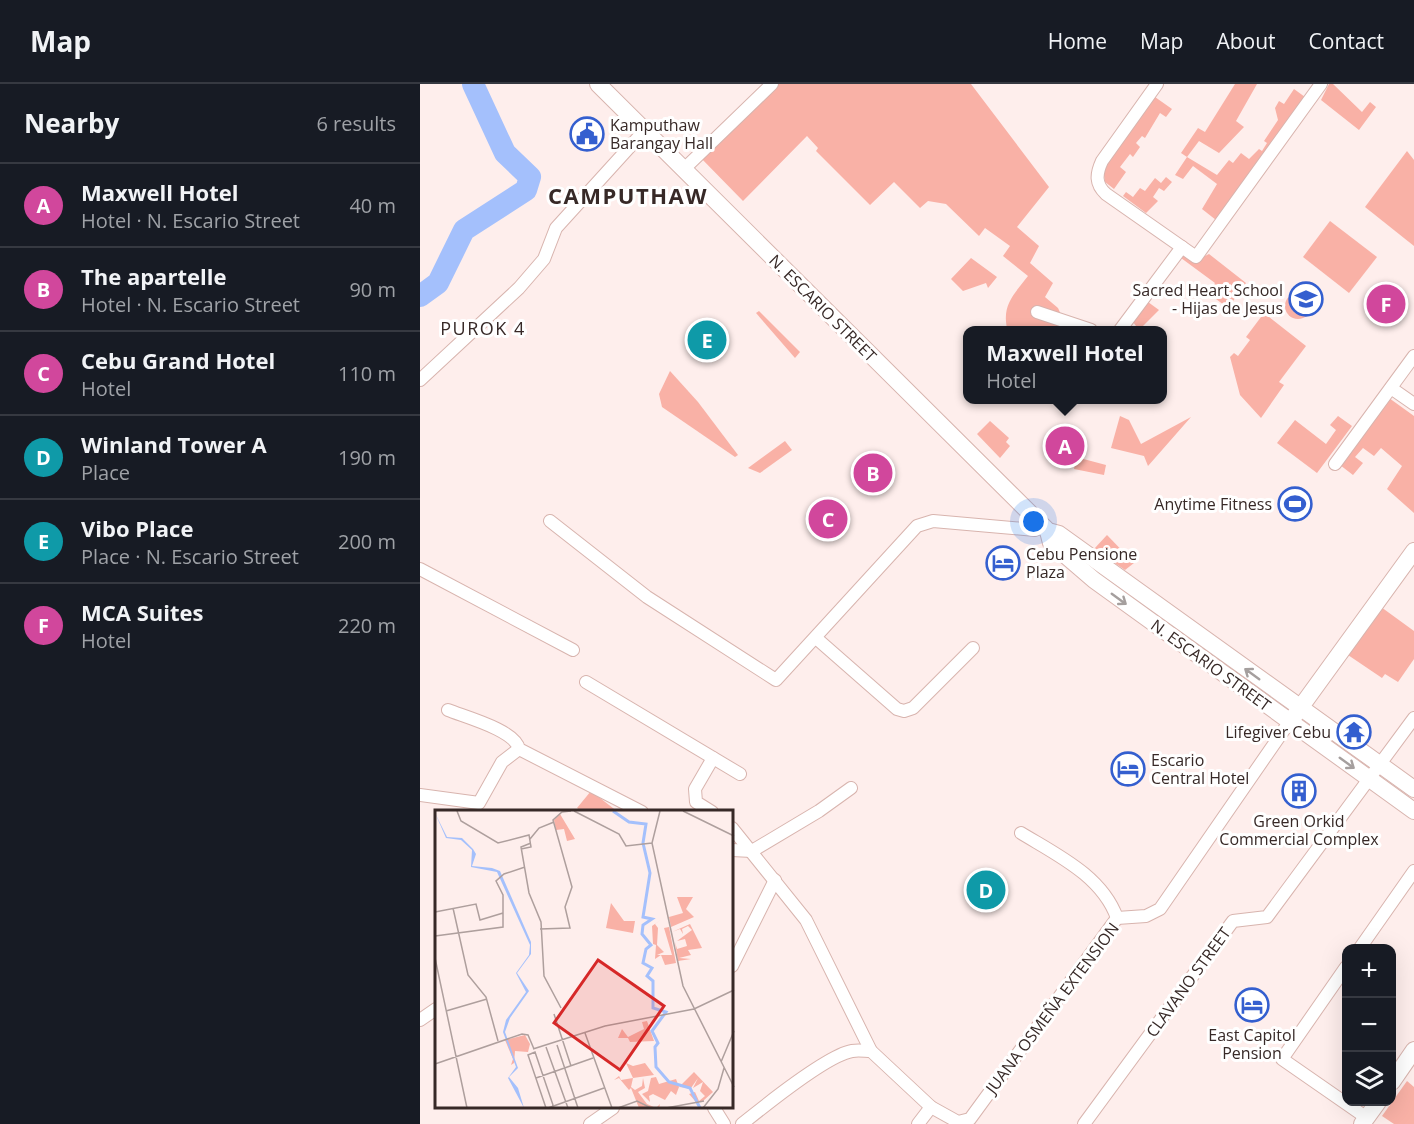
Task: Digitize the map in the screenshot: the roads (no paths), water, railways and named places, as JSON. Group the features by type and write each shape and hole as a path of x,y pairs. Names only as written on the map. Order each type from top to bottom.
{"main road":[{"name":"N. ESCARIO STREET","path":"598,84 1045,529 1051,543 1094,580 1295,715 1380,765 1414,789"},
{"path":"1295,715 1414,551"},
{"name":"N. ESCARIO STREET","path":"1295,715 1370,780 1414,811"},
{"path":"1396,1076 1414,1050"},
{"path":"1364,1121 1374,1106"}],"street":[{"path":"684,169 772,84"},
{"path":"1157,84 1102,160 1097,171 1098,183 1106,194 1196,257 1321,84"},
{"path":"420,380 519,288 544,259 556,228 645,130"},
{"path":"1123,326 1182,247"},
{"path":"1037,312 1079,326"},
{"path":"1335,464 1414,356"},
{"path":"1391,388 1414,404"},
{"path":"550,521 647,597 771,679 782,677 917,526 933,521 1045,529"},
{"path":"420,569 573,650"},
{"path":"816,638 897,709 904,711 913,708 973,648"},
{"path":"586,682 740,774"},
{"path":"448,710 504,733 516,741 519,749 638,810"},
{"name":"JUANA OSMEÑA EXTENSION","path":"871,1051 932,1107 958,1122 970,1119 1117,918 1146,916 1160,909 1295,715"},
{"name":"CLAVANO STREET","path":"1084,1124 1233,921 1267,916 1414,718"},
{"path":"420,795 479,803 502,762 519,749"},
{"path":"709,810 696,802 695,789 713,758"},
{"path":"734,850 752,851 819,811 851,788"},
{"path":"734,830 806,920 871,1051 851,1051 835,1059 775,1097 742,1124"},
{"path":"1022,833 1079,868 1113,908 1117,918"},
{"path":"1363,944 1414,870"},
{"path":"734,962 775,880"},
{"path":"1342,974 1282,1059 1364,1121"},
{"path":"420,1020 435,1010"},
{"path":"918,1124 932,1107"},
{"path":"590,1124 610,1109"},
{"path":"715,1109 724,1124"}],"waterway":[{"path":"420,296 438,283 464,230 526,190 530,177 505,153 473,84"}],"place":[{"name":"Kamputhaw Barangay Hall","path":"587,134"},
{"name":"Sacred Heart School - Hijas de Jesus","path":"1306,299"},
{"name":"MCA Suites","path":"1386,304"},
{"name":"Vibo Place","path":"707,340"},
{"name":"Maxwell Hotel","path":"1065,446"},
{"name":"The apartelle","path":"873,473"},
{"name":"Anytime Fitness","path":"1295,504"},
{"name":"Cebu Grand Hotel","path":"828,519"},
{"name":"Cebu Pensione Plaza","path":"1003,563"},
{"name":"Lifegiver Cebu","path":"1354,732"},
{"name":"Escario Central Hotel","path":"1128,769"},
{"name":"Green Orkid Commercial Complex","path":"1299,791"},
{"name":"Winland Tower A","path":"986,890"},
{"name":"East Capitol Pension","path":"1252,1005"}],"district":[{"name":"CAMPUTHAW","path":"628,196"},
{"name":"PUROK 4","path":"483,329"}]}
